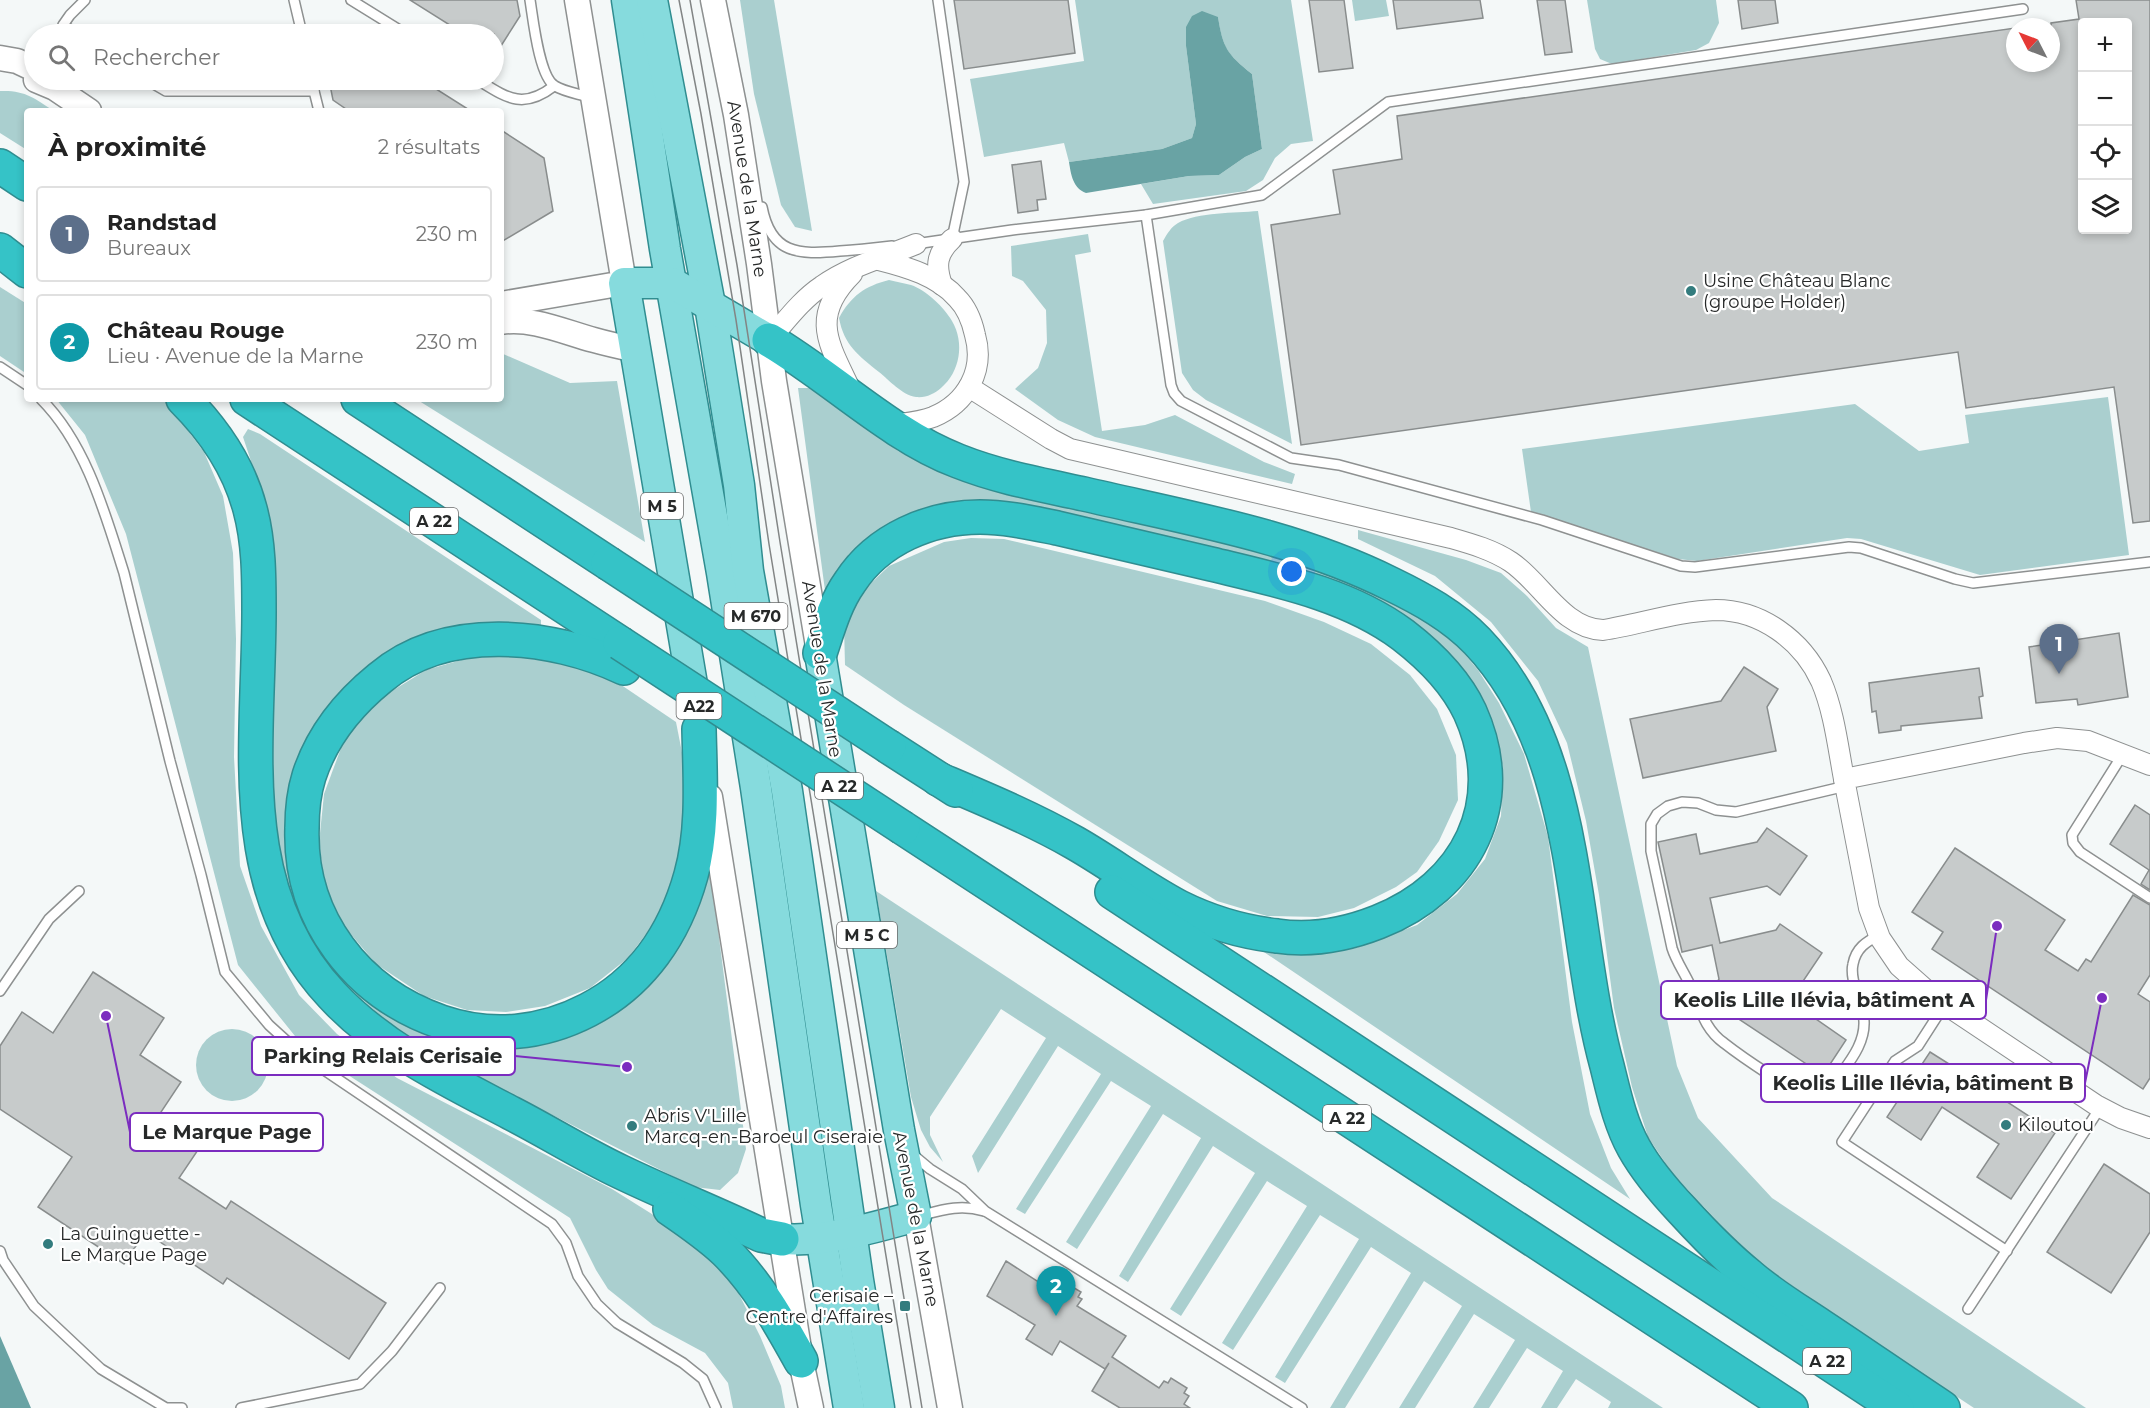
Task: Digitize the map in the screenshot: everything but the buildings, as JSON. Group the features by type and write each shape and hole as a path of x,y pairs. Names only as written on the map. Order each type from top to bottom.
{"highway":[{"path":"0,166 24,182"},
{"path":"0,238 24,253"},
{"path":"0,250 24,269"},
{"path":"769,340 800,358 892,425 944,455 982,469 1234,530 1330,557 1426,601 1462,627 1492,658 1519,698 1545,759 1562,820 1572,870 1586,967 1603,1053 1622,1122 1634,1147 1678,1206 1717,1247 1750,1277 1943,1408"},
{"path":"186,402 211,431 230,459 243,487 250,510 257,544 259,584 255,759 259,835 269,882 277,906 297,948 319,980 347,1011 406,1055 443,1078 618,1171 761,1235 782,1239"},
{"name":"A 22","path":"251,402 622,656"},
{"name":"A 22","path":"363,402 1897,1408"},
{"path":"820,653 835,610 850,582 872,556 900,537 947,520 980,517 1057,528 1286,582 1345,603 1384,623 1428,657 1461,696 1470,712 1483,751 1486,791 1477,832 1466,853 1452,872 1436,887 1407,908 1372,925 1332,936 1303,939 1243,930 1181,908 1065,838 1003,807 938,779"},
{"path":"622,656 588,652 537,641 508,639 475,640 446,646 414,657 385,674 359,696 336,722 308,777 302,814 301,851 317,912 329,936 348,961 368,981 390,999 423,1016 452,1026 497,1033 527,1031 553,1025 604,1002 626,986 649,963 666,937 681,906 692,873 697,842 700,795 699,729"},
{"name":"A22","path":"622,656 774,743"},
{"name":"A 22","path":"774,743 1791,1408"},
{"path":"618,1171 699,1229 727,1253 762,1298 801,1361"}],"main road":[{"name":"M 670","path":"627,0 756,788 849,1408"},
{"name":"M 670","path":"652,0 710,306 739,485 748,571 787,791 851,1234 879,1408"},
{"path":"624,283 672,283 769,340"},
{"name":"M 5","path":"624,283 699,729"},
{"name":"Avenue de la Marne","path":"820,653 899,1130 916,1216"},
{"path":"782,1239 822,1239 851,1234 916,1216"}],"street":[{"name":"M 5","path":"577,0 624,283"},
{"name":"Avenue de la Marne","path":"713,0 736,115 769,340 820,653"},
{"path":"0,58 24,64"},
{"path":"0,74 24,75"},
{"path":"57,90 84,108"},
{"path":"942,285 937,261 940,253 952,239"},
{"path":"769,340 811,294 823,285 860,266 916,244"},
{"path":"879,260 914,270 942,285 959,299 974,330 978,362 976,374 962,397 934,417 892,425"},
{"path":"854,398 831,347 825,322 827,311 836,292 860,266"},
{"path":"504,303 624,283"},
{"path":"504,321 512,320 554,327 636,350"},
{"path":"969,387 1051,440 1070,449 1451,538 1489,550 1519,567 1569,616 1590,628 1603,630 1714,610 1750,615 1780,631 1804,654 1813,667 1830,707 1866,895 1879,935 1899,966 1945,1004 2100,1108 2127,1121 2150,1128"},
{"name":"M 5","path":"699,729 801,1361 811,1408"},
{"path":"1845,782 2024,742 2057,738 2088,741 2150,765"},
{"name":"Avenue de la Marne","path":"916,1216 950,1408"}],"lane":[{"path":"64,24 85,0"},
{"path":"294,0 300,24"},
{"path":"351,0 390,24"},
{"path":"530,0 548,80 554,86 594,99"},
{"path":"938,0 964,183 952,239"},
{"path":"761,200 765,222 770,232 786,249 819,253 916,244 1146,215 1262,195 1388,102 2023,9"},
{"path":"494,90 516,99 528,100 542,95 554,86"},
{"path":"163,90 166,92 314,91 318,108"},
{"path":"736,115 748,141 754,168"},
{"path":"1146,215 1174,393 1181,401 1291,458 1339,465 1542,520 1681,566 1695,567 1849,547 1861,548 1955,579 1973,582 2150,562"},
{"path":"0,367 24,383"},
{"path":"44,402 52,410 76,448 101,501 116,546 225,972 269,1025 302,1055 552,1224 566,1243 578,1276 597,1304 617,1323 682,1363 703,1379 716,1408"},
{"path":"2123,754 2072,834 2073,843 2080,852 2150,898"},
{"path":"1845,782 1736,812 1716,810 1698,803 1682,802 1668,806 1657,814 1651,824 1651,851 1672,948 1709,1030 1722,1042 1791,1088 1815,1097 1827,1091 1836,1082 1853,1058 1863,1037 1864,1022 1861,1001 1853,980 1852,966 1857,952 1865,942 1879,935"},
{"path":"0,991 49,919 80,891"},
{"path":"1945,1004 1918,1046 1895,1061 1842,1142 2007,1251"},
{"path":"1968,1309 2100,1108"},
{"path":"899,1130 910,1152 917,1160 962,1189 985,1211 1302,1408"},
{"path":"916,1216 956,1207 970,1207 985,1211"},
{"path":"0,1251 3,1260 34,1306 101,1369 166,1408 182,1408"},
{"path":"241,1408 360,1384 392,1351 440,1288"}],"shaded area":[{"path":"740,0 774,0 812,231 795,227 781,205 754,94"},
{"path":"1075,0 1291,0 1313,141 1291,144 1275,158 1263,180 1246,191 1153,204 1141,184 1189,176 1219,175 1245,157 1262,149 1252,74 1232,56 1224,44 1218,17 1186,46 1196,124 1192,138 1162,149 1069,162 1064,143 984,157 970,79 1084,61"},
{"path":"1352,0 1386,0 1389,16 1355,21"},
{"path":"1587,0 1716,0 1719,23 1709,43 1696,50 1612,64 1600,59 1595,49"},
{"path":"1202,11 1218,17 1228,50 1252,74 1262,149 1245,157 1219,175 1189,176 1086,193 1082,191 1073,180 1069,162 1162,149 1192,138 1196,124 1186,46 1186,27 1192,16"},
{"path":"0,91 23,93 49,108 24,108 24,148 0,133"},
{"path":"1258,211 1292,444 1206,400 1193,390 1182,373 1163,241 1173,227 1186,219"},
{"path":"1088,234 1091,252 1075,255 1102,431 1145,425 1175,415 1264,462 1295,474 1292,484 1095,437 1058,420 1015,389 1038,368 1047,343 1046,310 1023,281 1012,276 1011,246"},
{"path":"889,280 917,287 928,295 944,310 956,330 959,348 953,374 930,395 911,396 896,387 853,349 841,327 839,318 854,298 873,285"},
{"path":"0,287 24,302 24,372 0,356"},
{"path":"504,354 570,383 617,381 645,542 421,402 504,402"},
{"path":"798,388 814,388 898,451 956,478 1252,546 1314,566 1409,608 1453,640 1478,670 1499,703 1524,754 1548,837 1572,1022 1590,1114 1611,1168 1630,1199 1258,948 1320,953 1356,948 1417,925 1457,894 1485,859 1501,816 1503,767 1493,723 1472,685 1449,654 1411,624 1017,504 991,500 943,505 880,533 849,554 826,598"},
{"path":"2108,397 2129,555 1980,575 1861,539 1847,538 1697,561 1678,559 1531,512 1522,449 1855,404 1919,451 1969,443 1965,415"},
{"path":"58,402 166,402 204,452 223,496 233,553 236,639 234,757 240,866 261,926 299,995 337,1034 397,1078 612,1189 671,1226 727,1270 760,1336 781,1386 785,1408 733,1408 728,1383 705,1353 653,1325 608,1289 570,1218 303,1046 238,965 126,534 85,435"},
{"path":"248,429 260,434 541,620 541,627 473,631 325,721 298,887 415,1022 582,1025 709,859 746,1149 738,1173 720,1190 694,1187 434,1055 369,1005 349,986 314,944 290,896 278,850 272,802 271,754 276,612 274,556 266,511 243,437"},
{"path":"1358,530 1466,560 1501,573 1527,596 1556,628 1588,647 1677,1066 1698,1118 1772,1198 2086,1408 1974,1408 1826,1310 1762,1264 1737,1242 1672,1173 1648,1137 1632,1087 1614,1008 1599,895 1586,821 1567,743 1538,681 1491,622 1435,576 1358,539"},
{"path":"971,538 1004,539 1265,601 1324,622 1371,644 1410,675 1437,709 1456,755 1458,800 1439,841 1417,872 1396,887 1354,908 1318,917 1267,916 1217,901 904,705 845,665 844,626 866,588 889,566 944,542"},
{"path":"472,657 523,657 560,662 605,674 676,722 687,778 677,881 655,922 628,958 590,988 545,1006 506,1012 467,1010 424,996 376,964 344,926 325,886 319,843 324,794 344,740 379,699 426,670"},
{"path":"876,891 1663,1408 1608,1408 1611,1402 1576,1379 1557,1408 1541,1408 1563,1371 1527,1348 1489,1408 1473,1408 1515,1340 1474,1314 1415,1408 1399,1408 1462,1306 1424,1281 1345,1408 1330,1408 1411,1273 1371,1247 1285,1383 1275,1377 1359,1239 1320,1215 1233,1350 1222,1343 1307,1206 1267,1181 1181,1316 1170,1309 1255,1173 1213,1146 1128,1282 1119,1276 1201,1138 1163,1114 1077,1249 1066,1242 1151,1106 1111,1081 1025,1214 1016,1209 1101,1074 1058,1046 978,1173 972,1156 1046,1038 1001,1009 930,1117 930,1135 943,1162 930,1147 921,1130 911,1097"},
{"path":"232,1029 252,1035 262,1045 268,1065 262,1085 252,1095 232,1101 212,1095 202,1085 196,1065 202,1045 212,1035"},
{"path":"0,1336 31,1408 0,1408"}],"tram line":[{"path":"679,0 736,320 769,544 911,1408"},
{"path":"690,0 737,265 780,542 922,1408"}],"place":[{"name":"Usine Château Blanc (groupe Holder)","path":"1691,291"},
{"name":"Randstad","path":"2059,674"},
{"name":"Keolis Lille Ilévia, bâtiment A","path":"1997,926"},
{"name":"Keolis Lille Ilévia, bâtiment B","path":"2102,998"},
{"name":"Le Marque Page","path":"106,1016"},
{"name":"Parking Relais Cerisaie","path":"627,1067"},
{"name":"Kiloutou","path":"2006,1125"},
{"name":"Abris V'Lille Marcq-en-Baroeul Ciseraie","path":"632,1126"},
{"name":"La Guinguette - Le Marque Page","path":"48,1244"},
{"name":"Cerisaie – Centre d'Affaires","path":"905,1306"},
{"name":"Château Rouge","path":"1056,1316"}]}
